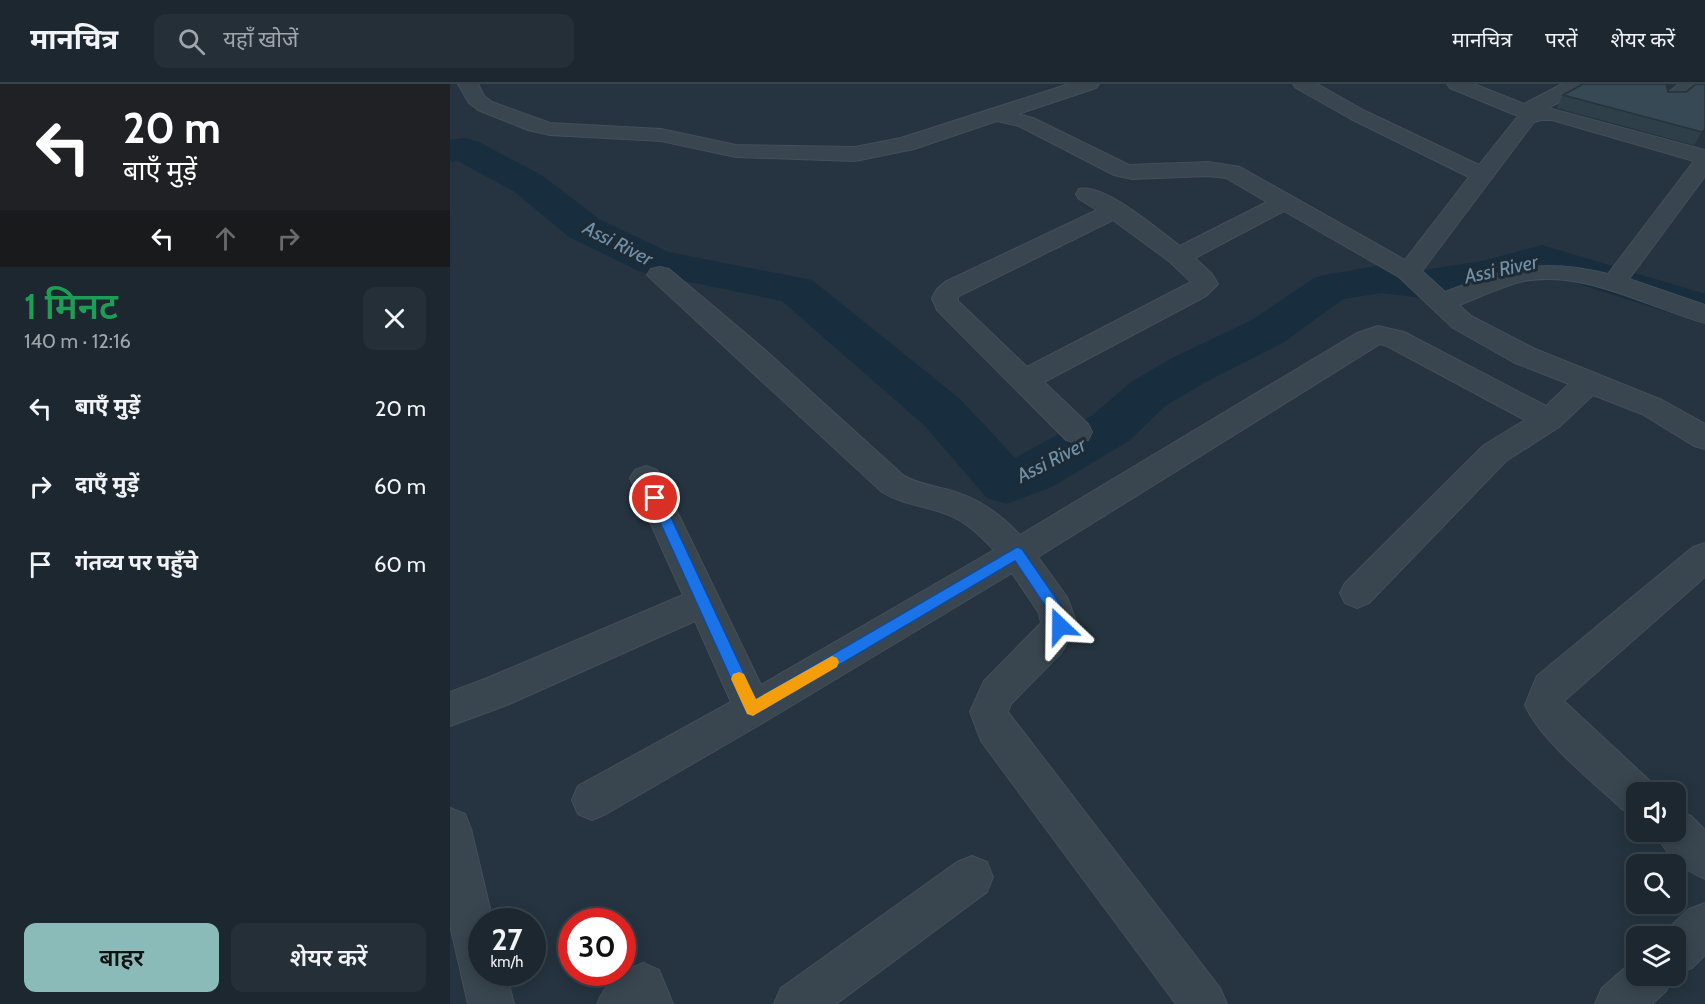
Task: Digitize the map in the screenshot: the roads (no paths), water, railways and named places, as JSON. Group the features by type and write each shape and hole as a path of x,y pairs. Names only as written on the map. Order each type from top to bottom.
{"street":[{"path":"468,84 476,99 485,106 535,126 567,131 662,135 745,152 855,154 906,144 1089,84"},
{"path":"1303,84 1358,115 1484,177"},
{"path":"1457,84 1528,114 1553,114 1705,159 1614,281"},
{"path":"1422,286 1484,177 1528,114 1567,90 1572,84"},
{"path":"1671,99 1692,84"},
{"path":"996,114 1026,122 1122,170 1225,170 1284,202 1422,286 1462,322 1525,356 1652,407 1705,438"},
{"path":"1025,380 1204,284 1203,280 1179,257 1115,210 1087,194"},
{"path":"1179,257 1284,202"},
{"path":"1077,432 946,304 944,298 946,292 1115,210"},
{"path":"1422,286 1512,277 1536,272 1558,272 1614,281 1705,314"},
{"path":"660,275 755,357 893,484 906,493 966,508 1017,553 1055,608 1060,626 1048,642 997,693 989,712 996,728 1204,1004"},
{"path":"592,800 753,709 1017,553 1367,339 1378,335 1394,338 1549,420"},
{"path":"1357,593 1495,453 1549,420 1588,383"},
{"path":"646,478 753,709"},
{"path":"1626,786 1558,722 1545,705 1550,688 1705,557"},
{"path":"450,709 494,693 702,602"},
{"path":"450,829 468,908"},
{"path":"1686,840 1705,858"},
{"path":"797,1004 972,877"},
{"path":"1686,943 1705,925"},
{"path":"486,986 491,1004"},
{"path":"620,1004 643,986 650,1004"},
{"path":"1618,1004 1638,986"}],"waterway":[{"name":"Assi River","path":"450,151 464,149 529,184 584,228 656,263 796,290 942,412 1006,483 1031,474 1111,428 1148,394 1187,371 1268,331 1330,288 1381,279 1424,284 1486,274 1542,258 1705,309"}]}
